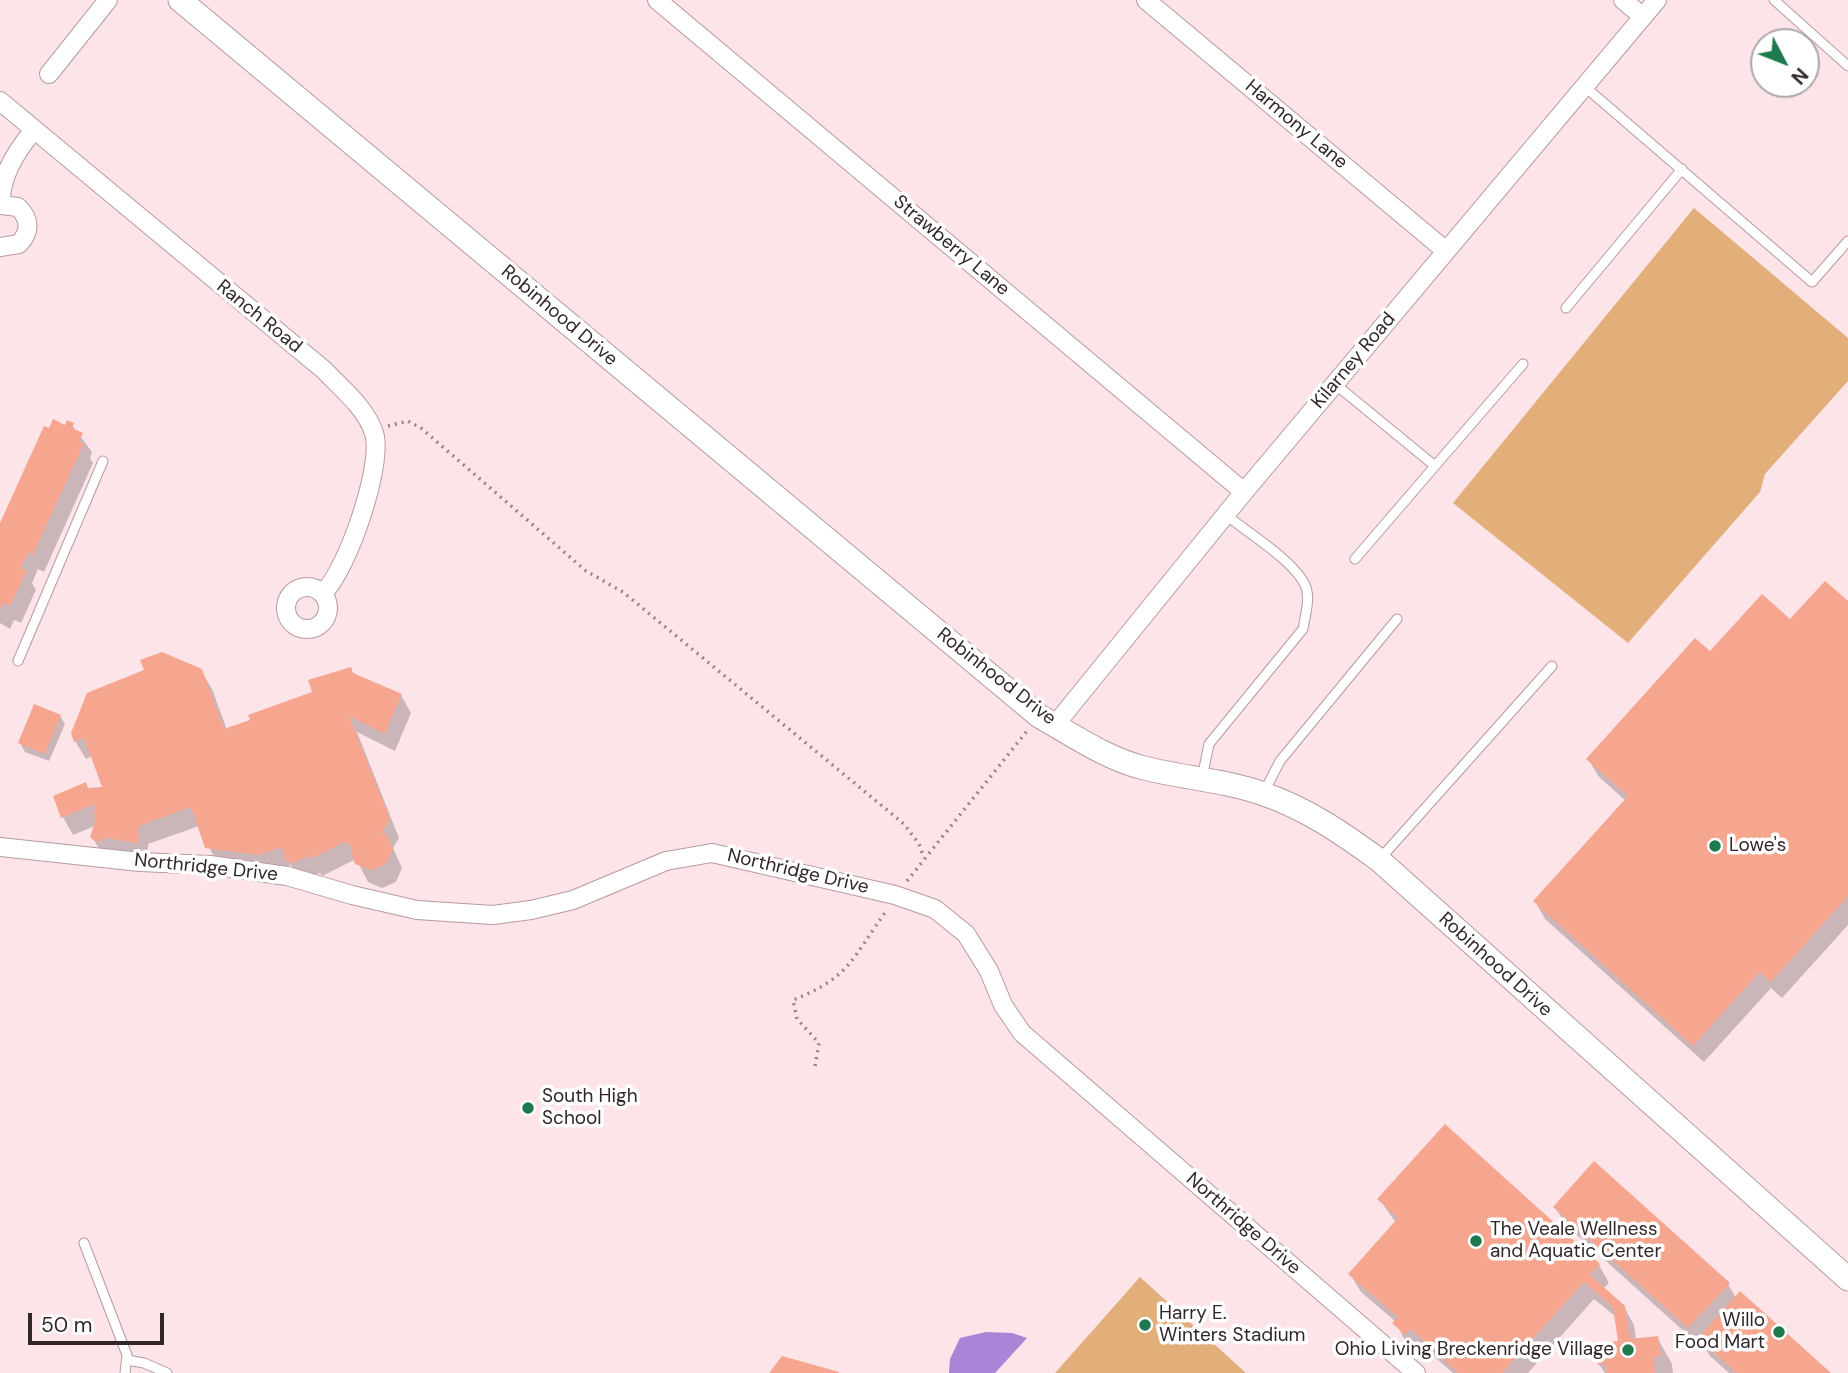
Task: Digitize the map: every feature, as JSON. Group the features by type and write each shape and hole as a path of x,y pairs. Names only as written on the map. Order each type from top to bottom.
{"street":[{"path":"49,74 108,0"},
{"name":"Robinhood Drive","path":"180,0 1039,716 1096,750 1143,768 1202,778 1264,794 1330,824 1379,860 1848,1279"},
{"name":"Strawberry Lane","path":"657,0 1244,492"},
{"name":"Harmony Lane","path":"1146,0 1446,251"},
{"path":"1623,0 1643,17"},
{"name":"Kilarney Road","path":"1055,724 1244,492 1657,0"},
{"name":"Ranch Road","path":"0,101 324,370 365,414 373,432"},
{"path":"0,247 19,244 28,229 24,213 9,204 0,205 1,190 9,168 34,130"},
{"path":"323,593 334,584 349,551 374,472 373,432"},
{"name":"Northridge Drive","path":"0,847 140,862 210,865 287,876 417,910 493,915 573,900 666,861 712,853 895,895 935,909 966,934 989,971 1003,1004 1022,1032 1039,1049 1416,1373"}],"lane":[{"path":"1774,0 1848,66"},
{"path":"1584,85 1812,282 1848,240"},
{"path":"1566,308 1682,169"},
{"path":"1355,559 1523,364"},
{"path":"1335,384 1435,466"},
{"path":"18,662 103,461"},
{"path":"1202,778 1209,744 1303,629 1307,609 1306,587 1296,572 1226,515"},
{"path":"1264,794 1280,761 1397,619"},
{"path":"1379,860 1552,666"},
{"path":"84,1243 127,1360 125,1373"},
{"path":"127,1360 144,1363 167,1373"}],"path":[{"path":"373,432 408,421 421,428 586,571 623,592 904,824 919,844 924,858"}],"shaded area":[{"path":"1694,208 1848,338 1848,381 1765,474 1760,492 1628,643 1453,503"},
{"name":"Harry E. Winters Stadium","path":"1140,1277 1246,1373 1055,1373"},
{"path":"986,1332 1012,1333 1027,1338 995,1373 949,1373 950,1359 960,1338"}],"building":[{"path":"53,419 65,425 67,420 74,423 72,428 83,433 79,442 84,443 33,555 28,552 21,568 27,571 10,606 3,603 0,610 0,523 44,426 49,428"},
{"name":"Lowe's","path":"1825,581 1848,601 1848,896 1771,982 1760,972 1693,1046 1533,901 1628,796 1586,759 1695,638 1710,651 1762,594 1790,619"},
{"path":"162,652 202,669 224,729 250,720 248,715 312,692 308,680 351,667 353,673 402,694 385,734 349,716 390,819 381,834 386,833 393,849 386,864 371,870 355,864 350,845 345,842 310,859 309,856 292,863 286,861 281,847 259,855 205,848 191,807 139,826 138,843 106,838 96,842 90,837 95,822 94,804 61,818 53,796 86,782 88,788 102,787 84,738 74,742 71,733 87,693 144,670 140,660"},
{"path":"34,704 61,715 45,754 18,743"},
{"name":"The Veale Wellness and Aquatic Center","path":"1445,1124 1600,1264 1590,1275 1625,1306 1630,1339 1658,1336 1661,1356 1653,1357 1655,1373 1607,1373 1605,1363 1598,1365 1595,1344 1618,1341 1613,1307 1584,1282 1502,1373 1458,1373 1411,1329 1405,1335 1392,1323 1398,1317 1348,1274 1398,1218 1377,1199"},
{"path":"1594,1161 1730,1283 1688,1328 1553,1207"},
{"path":"1740,1291 1831,1373 1737,1373 1698,1338"},
{"path":"782,1356 839,1372 839,1373 769,1373"}],"place":[{"name":"Lowe's","path":"1715,846"},
{"name":"South High School","path":"528,1108"},
{"name":"The Veale Wellness and Aquatic Center","path":"1476,1241"},
{"name":"Harry E. Winters Stadium","path":"1145,1325"},
{"name":"Willo Food Mart","path":"1779,1332"},
{"name":"Ohio Living Breckenridge Village","path":"1628,1350"}]}
